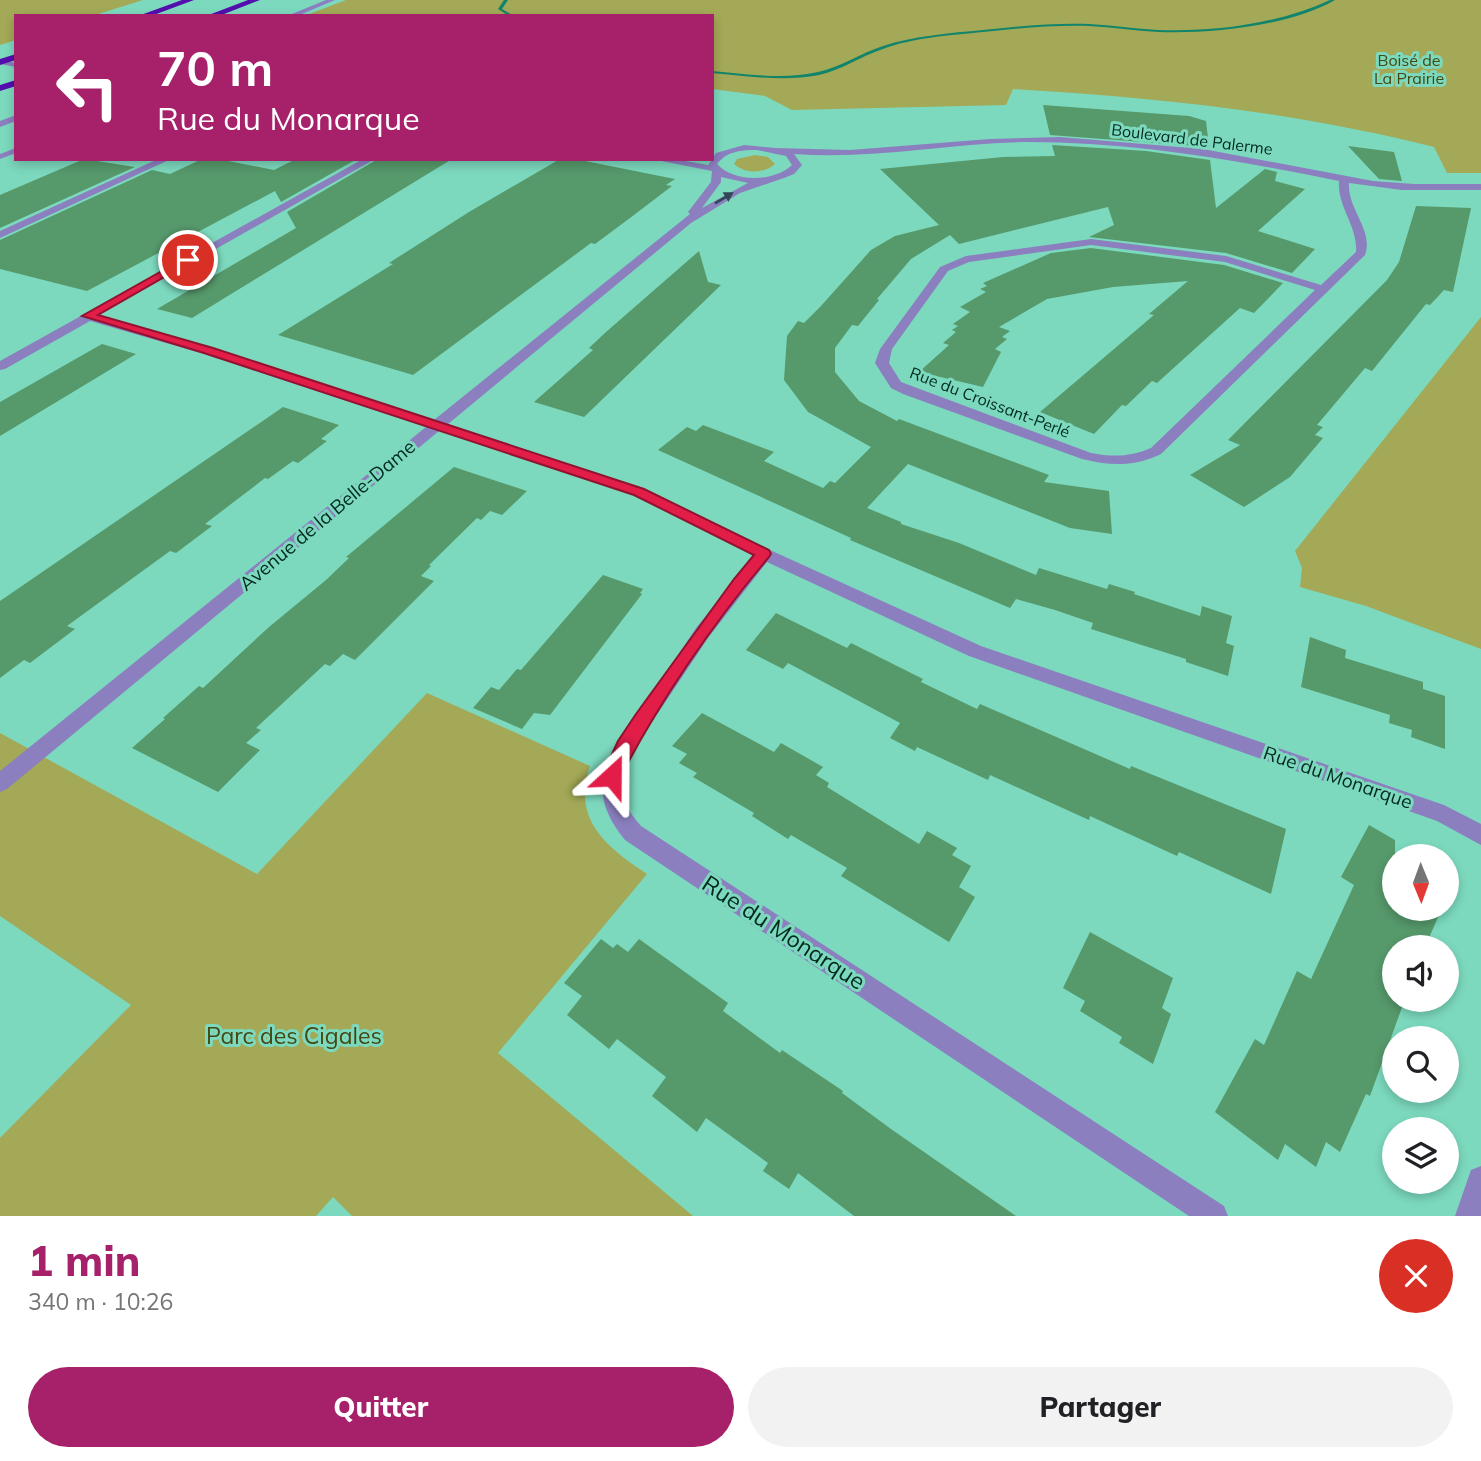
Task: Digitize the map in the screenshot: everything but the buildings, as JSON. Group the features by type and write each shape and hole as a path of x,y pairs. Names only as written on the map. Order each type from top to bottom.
{"highway":[{"path":"148,14 190,0"},
{"path":"216,14 256,0"}],"street":[{"path":"294,14 332,0"},
{"name":"Boulevard de Palerme","path":"763,180 818,163 898,151 1007,140 1061,140 1231,156 1344,180 1413,188 1481,187"},
{"name":"Boulevard de Palerme","path":"714,154 757,147 803,152 898,151"},
{"path":"780,150 789,154 797,164 786,175"},
{"name":"Avenue de la Belle-Dame","path":"687,221 716,183 714,159 727,151"},
{"path":"0,235 162,161"},
{"path":"0,366 366,161"},
{"path":"667,161 716,170 737,178 763,180"},
{"name":"Avenue de la Belle-Dame","path":"0,783 687,221 736,191 763,180"},
{"name":"Rue du Croissant-Perlé","path":"1323,289 1226,259 1106,243 1078,243 977,257 951,265 938,277 886,349 882,363 895,385 908,391 1090,458 1135,459 1156,451 1357,258 1362,248 1360,235 1343,193 1344,180"},
{"name":"Rue du Monarque","path":"88,316 200,348 639,492 764,554 986,656 1444,814 1481,835"},
{"name":"Rue du Monarque","path":"764,554 702,633 625,747 616,764 610,791 618,817 633,833 1213,1216"},
{"path":"1469,1216 1481,1180"}],"green space":[{"path":"0,0 143,0 98,14 14,14 14,41 0,45"},
{"name":"Boisé de La Prairie","path":"346,0 1481,0 1481,173 1447,173 1434,147 1330,124 1225,108 1119,97 1013,89 1006,105 792,110 765,96 714,89 714,14 309,14"},
{"path":"755,155 768,157 775,164 766,170 754,171 744,170 734,164 737,159"},
{"path":"1481,317 1481,649 1366,606 1300,587 1302,568 1295,551"},
{"name":"Parc des Cigales","path":"427,693 590,766 585,785 585,802 589,817 607,843 647,874 498,1053 693,1216 352,1216 333,1197 316,1216 0,1216 0,1138 131,1005 0,916 0,733 257,874"}],"waterway":[{"path":"506,0 500,9 509,14"},
{"path":"714,72 772,77 817,74 890,45 1006,29 1087,25 1161,31 1225,28 1295,15 1333,0"}],"route":[{"path":"188,260 88,316 209,351 639,492 764,554 702,633 642,719 612,776"}]}
